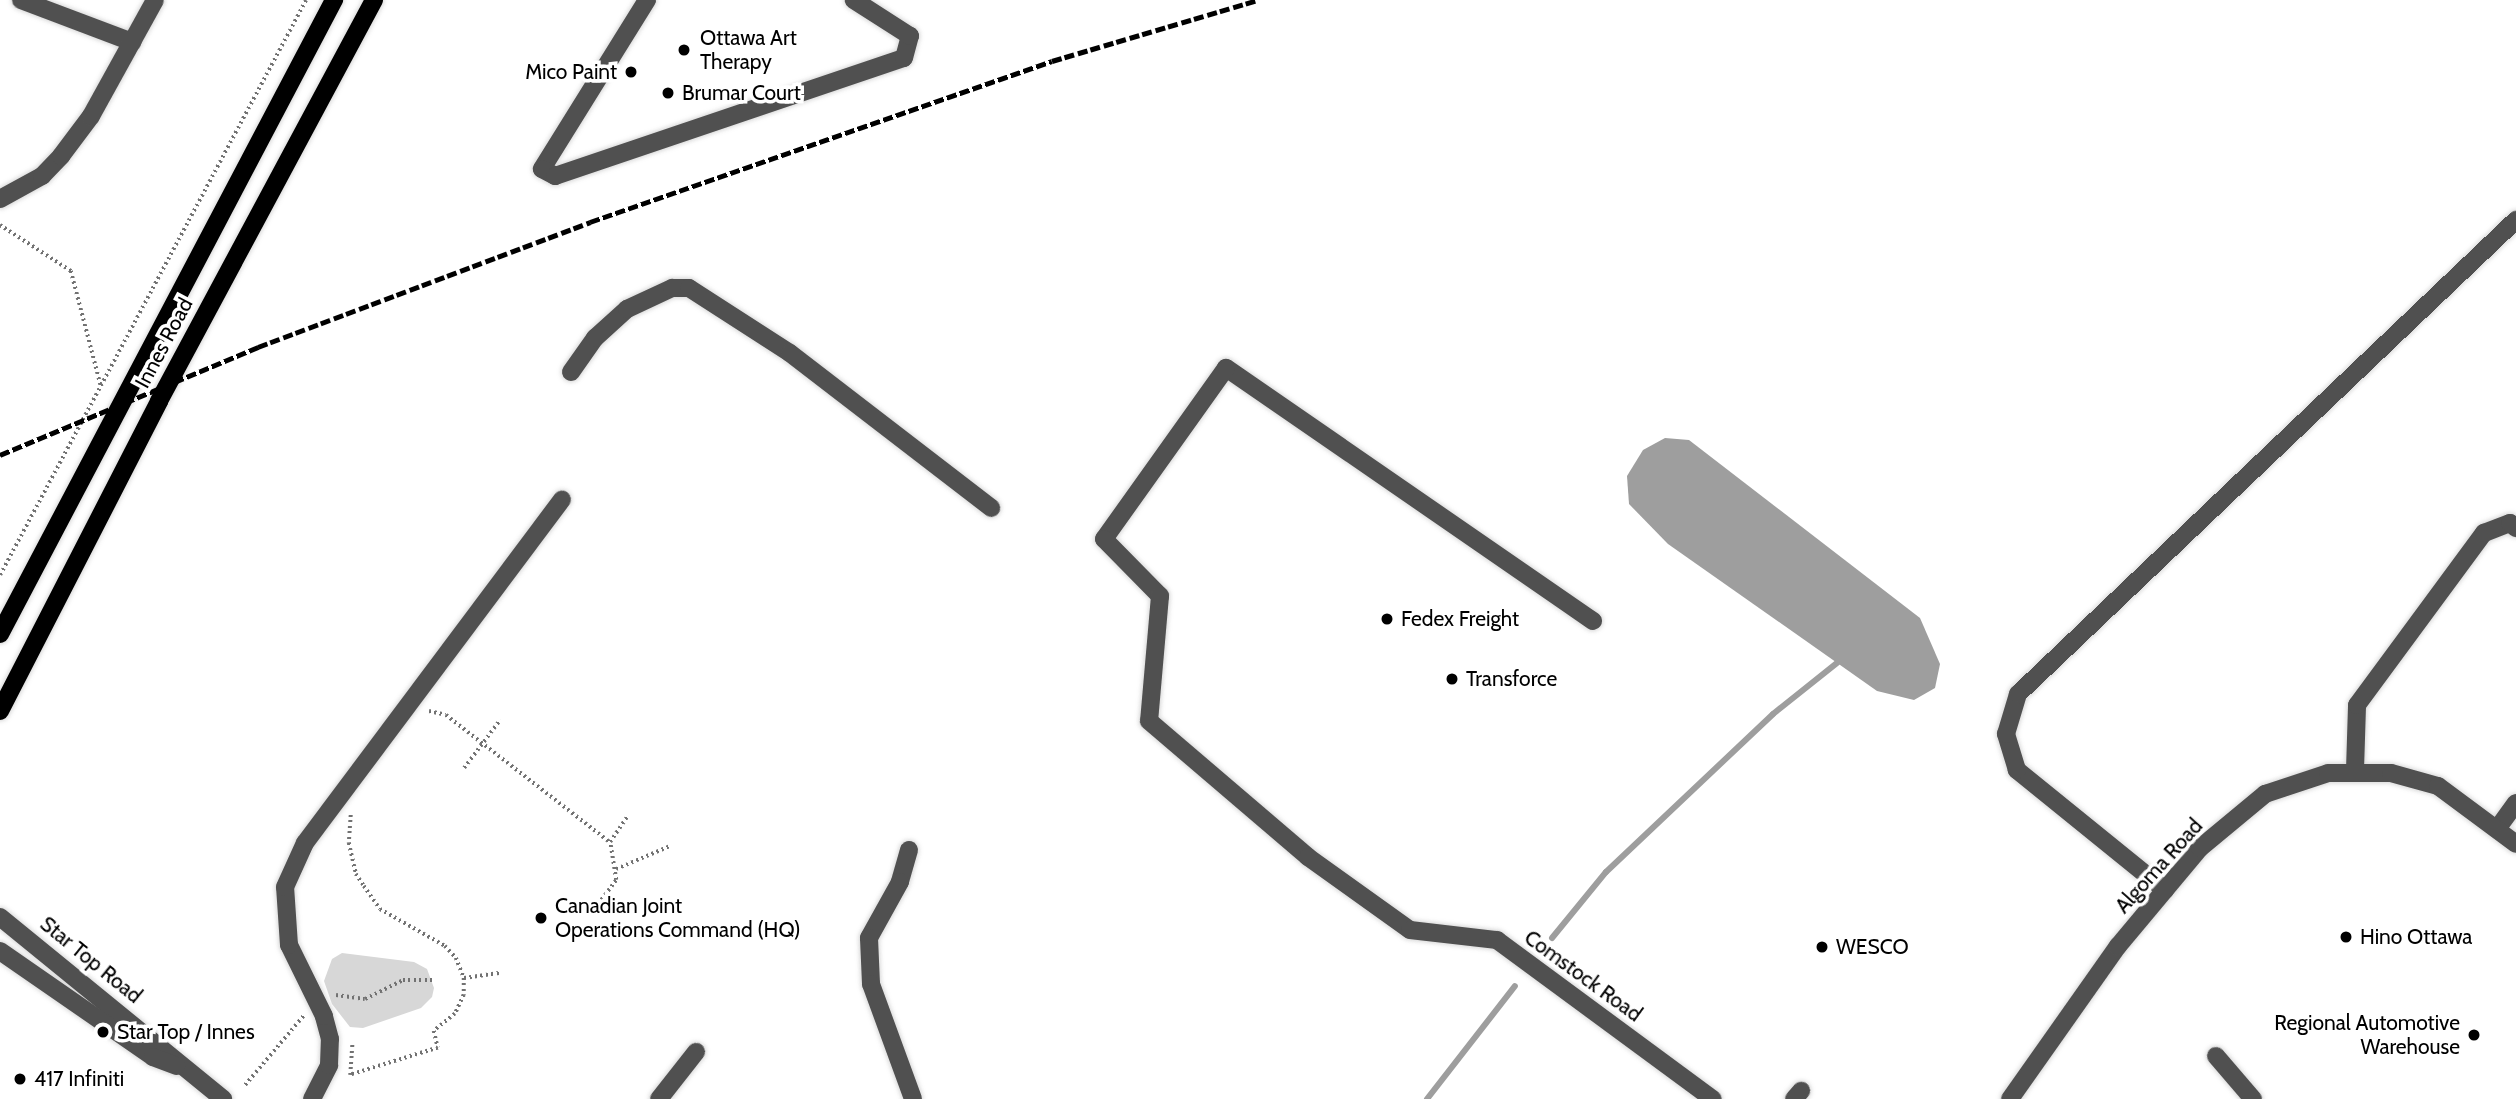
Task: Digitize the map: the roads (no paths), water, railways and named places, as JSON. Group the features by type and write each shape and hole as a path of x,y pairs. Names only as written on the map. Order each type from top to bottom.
{"main road":[{"name":"Innes Road","path":"0,634 334,0"},
{"name":"Innes Road","path":"0,711 159,401 374,0"}],"street":[{"path":"21,0 132,42"},
{"path":"2,198 43,176 61,156 91,116 155,0"},
{"path":"647,0 542,169 555,176 904,58 910,36 854,0"},
{"path":"2165,890 2017,770 2006,734 2018,694 2516,220"},
{"path":"570,372 594,338 627,309 672,288 689,288 790,354 991,508"},
{"name":"Comstock Road","path":"1593,621 1226,368 1104,539 1160,596 1149,720 1308,857 1410,930 1497,940 1713,1099"},
{"path":"312,1099 329,1065 330,1040 324,1016 289,945 285,887 305,843 562,499"},
{"path":"2355,770 2357,705 2484,533 2510,523 2516,528"},
{"name":"Algoma Road","path":"2010,1099 2118,946 2200,848 2265,794 2328,773 2355,770 2391,773 2438,786 2516,844"},
{"path":"2497,829 2516,803"},
{"path":"909,850 900,882 869,938 872,984 914,1099"},
{"name":"Star Top Road","path":"0,916 160,1045 183,1069 223,1099"},
{"name":"Star Top Road","path":"0,951 153,1057 183,1069"},
{"path":"659,1099 696,1052"},
{"path":"2216,1056 2253,1099"}],"waterway":[{"path":"1552,938 1606,872 1773,714 1837,663"},
{"path":"1427,1099 1515,986"}],"railway":[{"path":"0,455 258,347 590,222 1052,61 1258,0"}],"place":[{"name":"Ottawa Art Therapy","path":"684,50"},
{"name":"Mico Paint","path":"631,72"},
{"name":"Brumar Court","path":"668,93"},
{"name":"Fedex Freight","path":"1387,619"},
{"name":"Transforce","path":"1452,679"},
{"name":"Canadian Joint Operations Command (HQ)","path":"541,918"},
{"name":"Hino Ottawa","path":"2346,937"},
{"name":"WESCO","path":"1822,947"},
{"name":"Star Top / Innes","path":"103,1032"},
{"name":"Regional Automotive Warehouse","path":"2474,1035"},
{"name":"417 Infiniti","path":"20,1079"}]}
